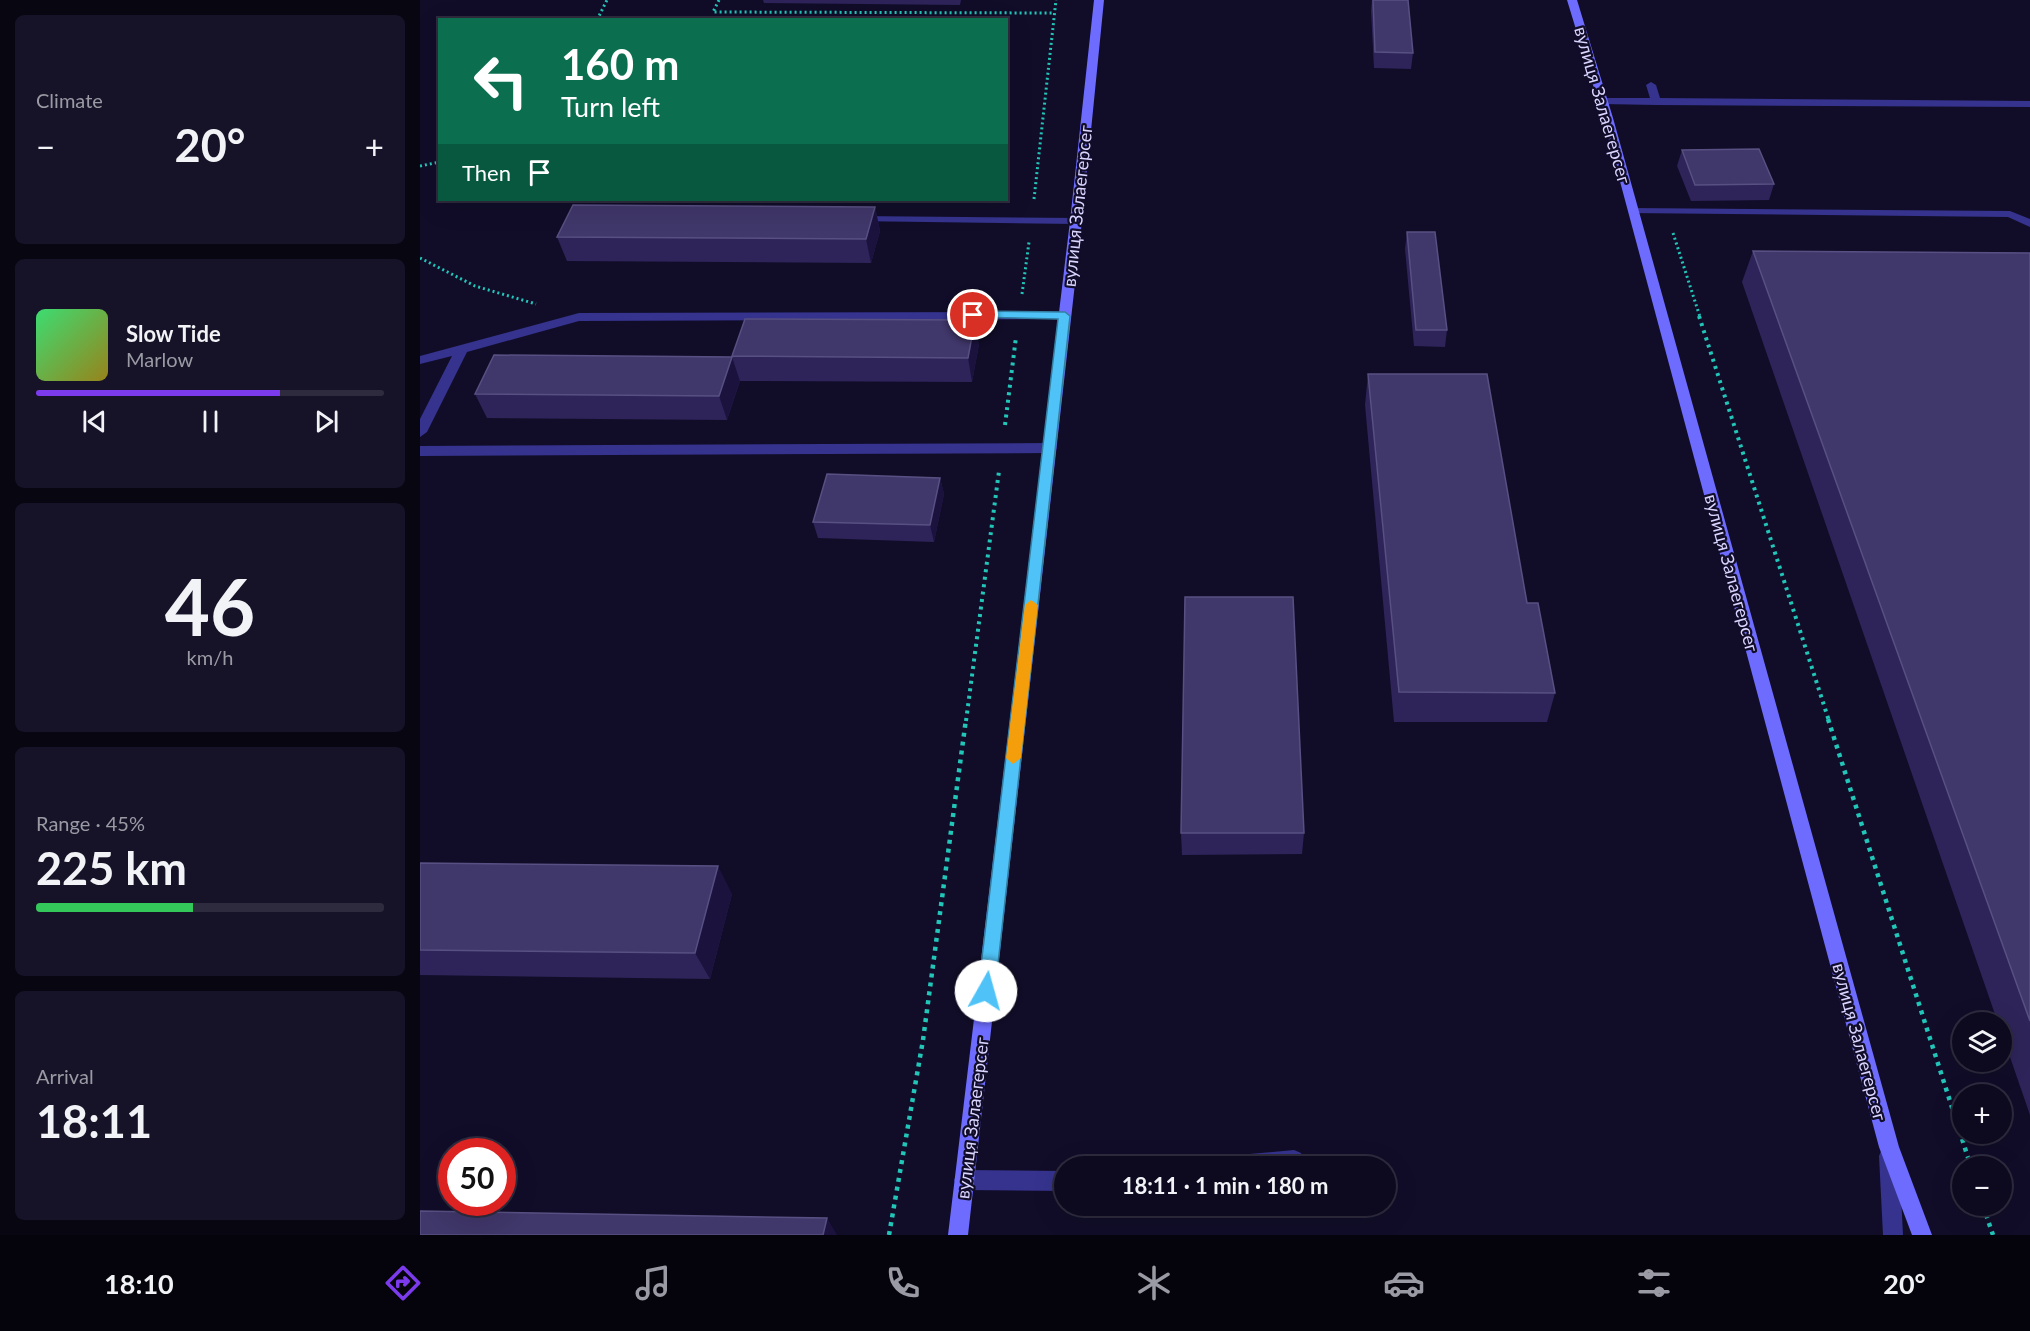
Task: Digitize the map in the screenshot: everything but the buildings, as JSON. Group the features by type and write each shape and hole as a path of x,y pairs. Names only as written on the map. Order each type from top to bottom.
{"main road":[{"name":"вулиця Залаегерсег","path":"958,1235 1100,0"},
{"name":"вулиця Залаегерсег","path":"1572,0 1603,101 1889,1147 1922,1235"}],"street":[{"path":"1651,85 1656,102"},
{"path":"1603,101 2030,104"},
{"path":"1633,212 2010,214 2030,224"},
{"path":"843,219 1076,222"},
{"path":"420,360 579,317 1019,314 1065,316"},
{"path":"420,432 462,348"},
{"path":"420,450 1050,448"},
{"path":"1889,1147 1893,1235"},
{"path":"964,1180 1054,1181"}],"path":[{"path":"598,18 607,0"},
{"path":"719,0 713,12 1054,13"},
{"path":"889,1235 923,1040 1002,448 1056,0"},
{"path":"420,166 438,162"},
{"path":"1672,232 1967,1156"},
{"path":"420,258 475,286 579,317"},
{"path":"1986,1216 1993,1235"}],"slow traffic":[{"path":"1013,758 1031,605"}],"route":[{"path":"973,315 1065,316 986,991"}]}
